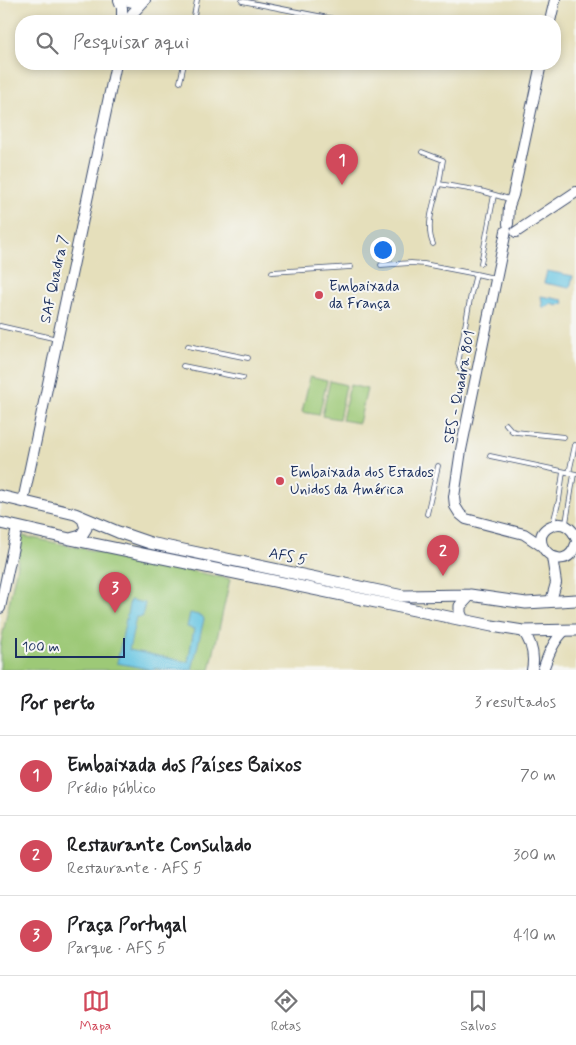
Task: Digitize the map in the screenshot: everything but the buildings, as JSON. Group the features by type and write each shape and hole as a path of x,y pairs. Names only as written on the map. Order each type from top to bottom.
{"main road":[{"name":"AFS 5","path":"0,496 75,514 118,532 150,542 382,592 419,596 470,595 526,603 571,600"},
{"path":"70,539 80,536 86,528 83,518 75,514"},
{"name":"AFS 5","path":"0,523 464,620 523,631 570,630"},
{"path":"464,620 460,613 460,606 470,595"}],"street":[{"path":"119,0 122,15"},
{"path":"124,0 132,2 144,0"},
{"path":"131,15 144,0"},
{"path":"551,15 555,0"},
{"name":"SAF Quadra 7","path":"23,501 115,70"},
{"name":"SES - Quadra 801","path":"540,70 513,198 512,228 501,258 496,279 476,374 454,497 455,506 466,519 524,534 542,546 546,553 552,557"},
{"path":"512,228 542,215 576,192"},
{"name":"SES - Quadra 801","path":"524,534 562,524 566,526"},
{"path":"566,526 574,533 576,538"},
{"path":"542,546 542,538 550,527"},
{"path":"0,608 17,528"},
{"path":"571,600 561,588 552,557 562,558 571,554 576,544"},
{"path":"551,602 562,558"},
{"path":"543,670 547,656 556,639 570,630"},
{"path":"523,631 530,641 533,654 532,670"}],"lane":[{"path":"194,15 197,0"},
{"path":"242,1 313,15"},
{"path":"180,82 183,70"},
{"path":"422,152 442,158 440,184 429,226 432,244"},
{"path":"440,184 513,198"},
{"path":"481,263 494,195"},
{"path":"381,265 411,262 496,279"},
{"path":"272,272 350,266"},
{"path":"476,274 458,364 461,370 476,374"},
{"path":"0,326 57,339"},
{"path":"188,346 248,358"},
{"path":"183,366 243,378"},
{"path":"506,424 512,431 516,432 564,438"},
{"path":"569,473 575,445"},
{"path":"490,456 575,474 566,526"},
{"path":"427,514 438,466"},
{"path":"550,527 559,500 563,472"}],"green space":[{"path":"310,377 327,381 319,415 302,412"},
{"path":"330,381 346,385 339,419 322,416"},
{"path":"350,385 367,389 359,423 342,420"},
{"path":"23,536 230,579 210,670 0,670 0,647"}],"water":[{"path":"547,271 573,276 570,288 544,283"},
{"path":"541,296 563,300 564,303 557,306 552,304 543,308"},
{"path":"130,600 145,603 142,617 136,617 129,650 188,662 194,629 187,627 190,613 202,616 204,619 192,670 155,668 154,670 117,663"}],"place":[{"name":"Embaixada dos Países Baixos","path":"342,185"},
{"name":"Embaixada da França","path":"319,295"},
{"name":"Embaixada dos Estados Unidos da América","path":"280,481"},
{"name":"Restaurante Consulado","path":"443,576"},
{"name":"Praça Portugal","path":"115,613"}]}
